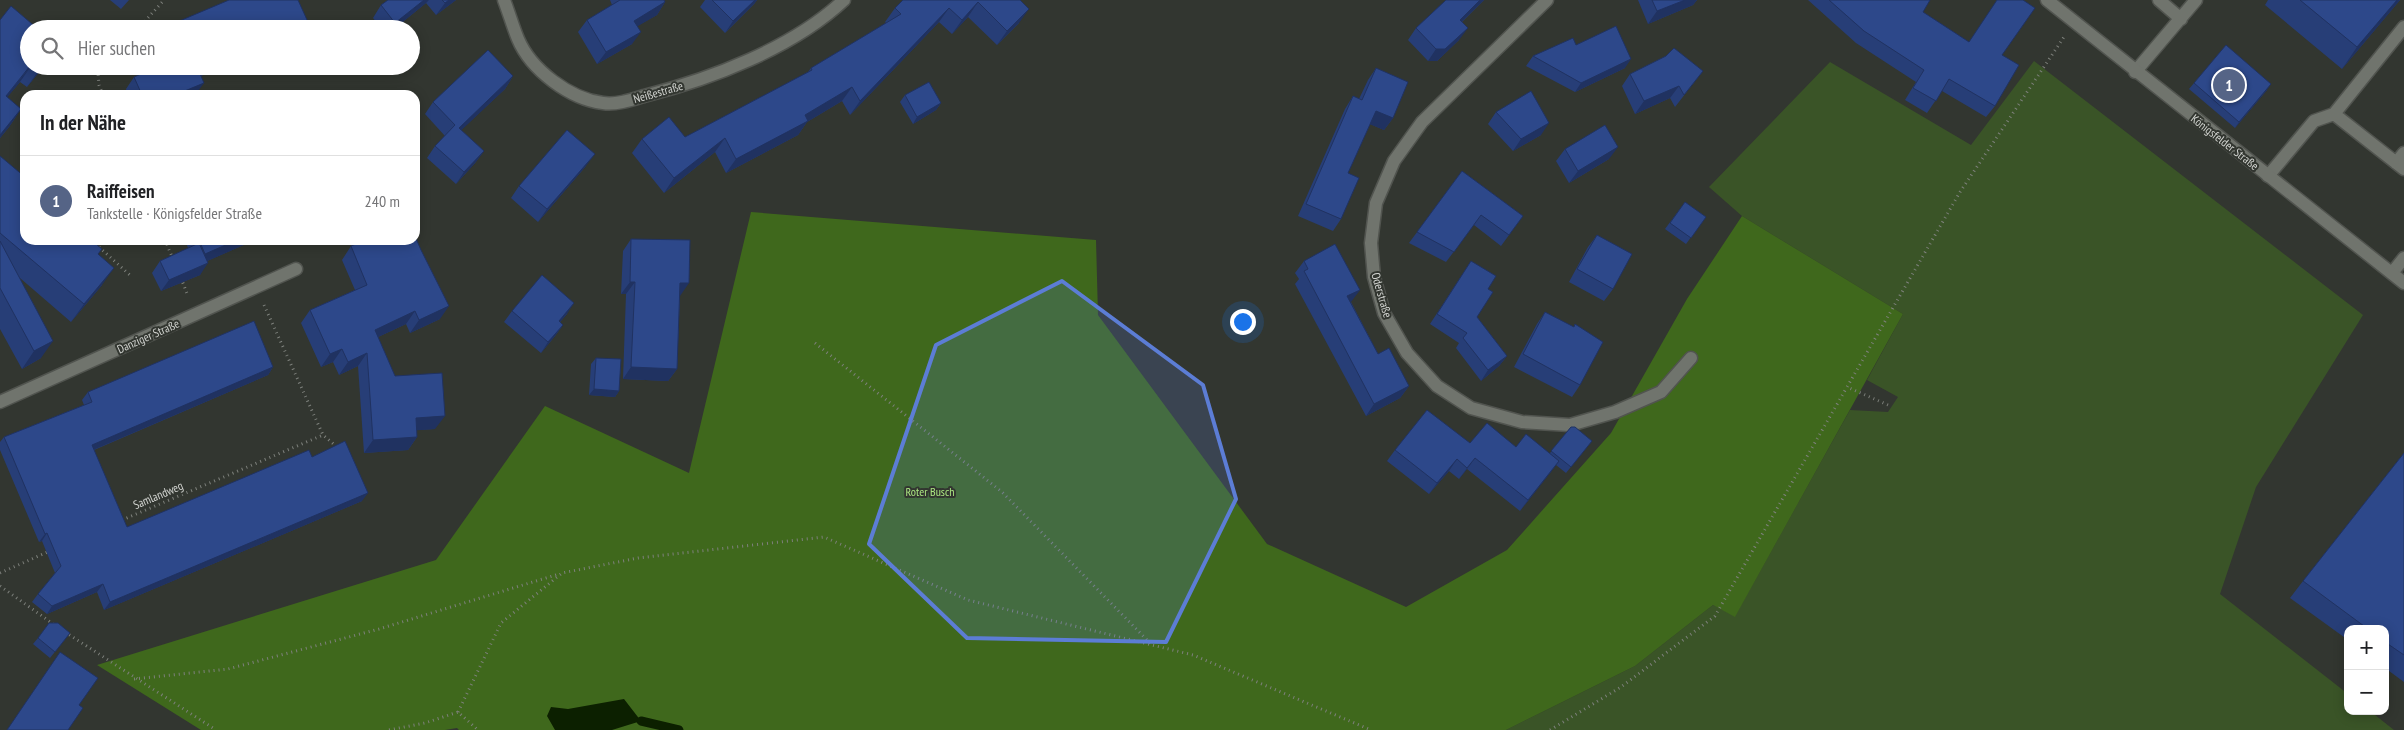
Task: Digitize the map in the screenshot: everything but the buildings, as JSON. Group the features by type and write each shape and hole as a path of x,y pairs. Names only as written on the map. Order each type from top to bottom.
{"street":[{"name":"Neißestraße","path":"504,0 519,41 542,74 572,94 603,103 629,100 669,90 726,69 781,43 827,16 844,0"},
{"name":"Oderstraße","path":"1547,0 1422,122 1394,161 1376,203 1372,243 1374,276 1384,313 1407,353 1437,386 1471,408 1522,422 1570,425 1615,412 1661,392 1691,358"},
{"name":"Königsfelder Straße","path":"2047,0 2135,72 2404,283"},
{"path":"2159,0 2180,19"},
{"path":"2135,72 2196,0"},
{"path":"2268,176 2314,121 2334,114 2404,27"},
{"path":"2334,114 2400,166 2404,152"},
{"path":"2392,273 2404,258"},
{"name":"Danziger Straße","path":"0,402 296,270"}],"path":[{"path":"146,20 164,0"},
{"path":"1550,730 1621,687 1715,616 1960,192 2074,23"},
{"path":"98,75 101,90"},
{"path":"167,245 175,265"},
{"path":"97,246 131,276"},
{"path":"179,273 196,315"},
{"path":"256,289 323,435 339,449"},
{"path":"815,343 1002,492 1152,645"},
{"path":"1847,387 1888,405"},
{"name":"Samlandweg","path":"113,524 323,435"},
{"path":"134,679 228,669 379,629 562,573 638,558 824,537 968,600 1193,655 1371,730"},
{"path":"0,573 51,550"},
{"path":"389,730 426,723 458,712 501,623 562,573"},
{"path":"0,586 134,679 216,730"},
{"path":"458,712 478,730"}],"highlighted area":[{"path":"1062,281 1203,385 1236,499 1166,642 967,638 869,544 936,345"}],"shaded area":[{"path":"2034,61 2363,315 2256,487 2220,594 2344,691 2344,715 2375,715 2394,730 1506,730 1635,666 1713,605 1735,616 1850,410 1888,412 1898,397 1867,380 1903,314 1742,216 1709,187 1830,62 1971,145"},
{"path":"624,699 641,721 612,730 555,730 547,716 551,707 568,709"}],"green space":[{"name":"Roter Busch","path":"751,212 1096,240 1098,315 1267,544 1406,607 1507,550 1611,433 1687,299 1742,216 1903,314 1735,617 1713,605 1635,666 1506,730 459,730 457,728 445,730 201,730 97,665 436,560 545,406 689,473"}],"waterway":[{"path":"641,721 679,730"}],"place":[{"name":"Raiffeisen","path":"2229,85"}]}
